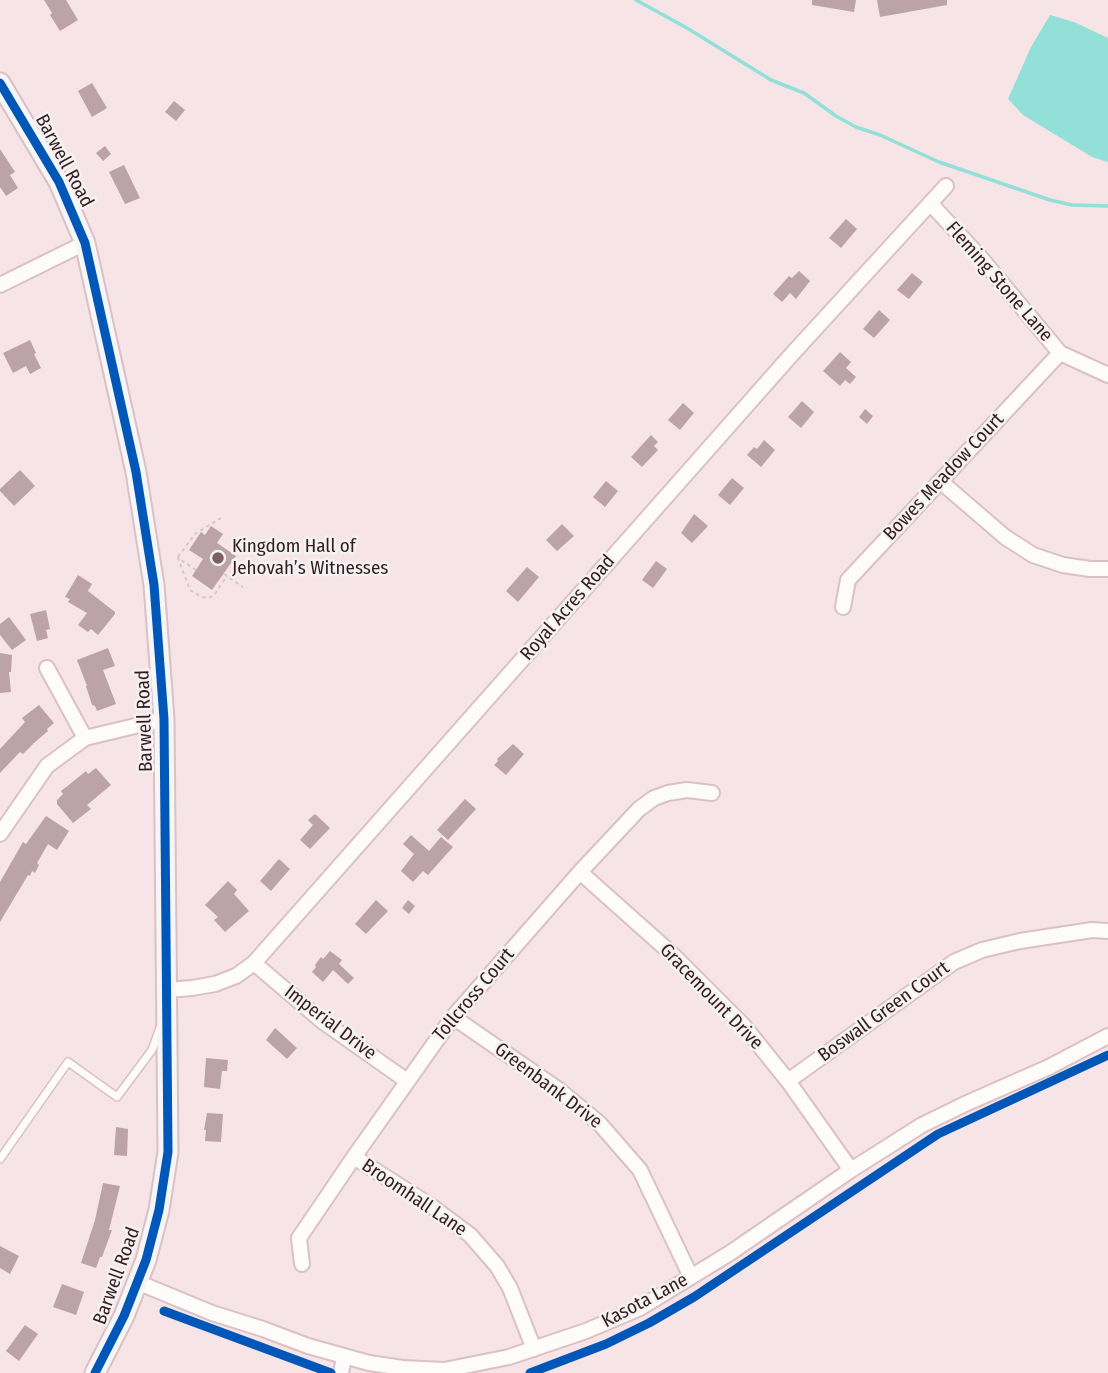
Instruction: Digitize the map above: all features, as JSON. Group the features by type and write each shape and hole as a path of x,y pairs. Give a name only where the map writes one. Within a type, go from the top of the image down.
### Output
{"street":[{"name":"Barwell Road","path":"0,83 60,182 85,243 136,472 154,585 164,719 167,1152 159,1210 146,1260 124,1316 95,1373"},
{"name":"Royal Acres Road","path":"167,990 215,985 236,976 254,963 793,353 946,186"},
{"name":"Fleming Stone Lane","path":"930,203 980,257 1060,353 1108,375"},
{"path":"0,285 85,243"},
{"name":"Bowes Meadow Court","path":"843,607 848,580 1060,353"},
{"path":"940,481 1005,537 1032,555 1063,565 1108,569"},
{"path":"47,668 85,738"},
{"path":"0,834 4,819 47,766 85,738 164,719"},
{"name":"Tollcross Court","path":"302,1264 299,1238 453,1017 639,809 654,798 668,793 687,790 712,793"},
{"name":"Gracemount Drive","path":"580,872 673,955 743,1024 788,1081 851,1170"},
{"name":"Boswall Green Court","path":"788,1081 954,962 982,950 1020,941 1092,930 1108,931"},
{"name":"Imperial Drive","path":"254,963 322,1021 407,1081"},
{"name":"Greenbank Drive","path":"453,1017 559,1090 600,1124 640,1170 691,1276"},
{"name":"Kasota Lane","path":"137,1282 212,1313 344,1357 403,1368 444,1370 509,1357 586,1331 640,1308 730,1253 922,1125 1049,1067 1108,1036"},
{"name":"Broomhall Lane","path":"354,1157 431,1206 470,1235 497,1266 534,1349"},
{"path":"341,1373 344,1357"}],"lane":[{"path":"0,1159 68,1062 117,1097 152,1049 166,1011"}],"path":[{"path":"178,558 195,534 221,517"},
{"path":"178,558 196,570"},
{"path":"178,558 190,590 202,597 209,598 214,595 227,576"},
{"path":"223,574 243,587"}],"water":[{"path":"1050,15 1074,22 1108,38 1108,162 1092,157 1023,115 1008,99 1031,47"}],"building":[{"path":"44,0 66,0 78,20 60,31"},
{"path":"812,0 856,0 854,12 812,5"},
{"path":"877,0 947,0 947,5 880,17"},
{"path":"92,83 107,108 92,117 78,91"},
{"path":"174,101 185,110 176,121 165,112"},
{"path":"105,146 111,154 103,161 96,153"},
{"path":"0,149 15,172 10,175 18,188 6,196 0,187"},
{"path":"124,165 140,198 125,204 109,172"},
{"path":"846,219 857,229 841,248 829,238"},
{"path":"799,271 810,281 796,299 790,293 782,302 773,294 789,276 792,278"},
{"path":"912,273 923,282 909,299 897,290"},
{"path":"879,310 890,320 874,338 863,329"},
{"path":"30,340 41,368 30,374 26,366 13,373 3,353"},
{"path":"840,352 851,362 846,368 856,377 850,384 845,380 840,386 823,371"},
{"path":"802,401 814,412 801,428 788,417"},
{"path":"683,403 694,413 680,430 668,420"},
{"path":"865,409 873,416 867,424 859,417"},
{"path":"651,435 658,442 654,446 658,450 642,467 631,457"},
{"path":"764,440 775,450 761,467 747,455 754,447 757,449"},
{"path":"20,470 35,486 14,506 0,489"},
{"path":"732,478 744,488 730,505 718,495"},
{"path":"606,481 618,491 605,507 593,497"},
{"path":"694,514 708,526 692,543 681,533"},
{"path":"562,524 574,536 557,551 546,540"},
{"name":"Kingdom Hall of Jehovah’s Witnesses","path":"211,526 223,534 217,543 236,556 212,590 192,576 203,559 189,550 201,532 205,535"},
{"path":"656,561 667,569 653,588 642,580"},
{"path":"527,567 539,577 518,602 506,591"},
{"path":"78,575 92,584 88,591 115,612 98,635 91,629 88,632 78,625 87,613 68,602 70,599 65,597"},
{"path":"46,610 50,629 46,630 48,638 37,641 30,614"},
{"path":"9,617 26,640 12,650 0,635 0,624"},
{"path":"108,648 115,666 103,670 116,704 97,711 92,705 77,660"},
{"path":"0,653 12,655 9,672 11,692 0,693"},
{"path":"39,705 54,723 0,773 0,749 25,722 22,718"},
{"path":"513,744 524,754 506,775 494,765"},
{"path":"96,768 111,785 87,805 91,809 73,823 57,804 57,800 63,794 61,791 86,771 88,774"},
{"path":"465,799 476,809 448,840 437,830"},
{"path":"315,814 330,828 310,849 300,840 313,825 308,820"},
{"path":"46,816 69,831 57,850 48,844 37,863 39,865 35,873 32,871 30,876 28,875 0,922 0,882 23,842 26,844"},
{"path":"411,835 429,851 441,837 453,847 428,875 423,871 413,882 401,871 414,854 403,844"},
{"path":"279,859 290,869 271,891 260,881"},
{"path":"228,881 237,890 234,894 249,911 225,932 214,920 218,917 205,905"},
{"path":"376,900 388,911 366,934 355,924"},
{"path":"408,900 415,906 409,914 402,908"},
{"path":"330,951 342,960 339,964 354,978 348,984 333,970 323,982 312,972 321,957 323,959"},
{"path":"275,1028 297,1048 287,1059 266,1040"},
{"path":"206,1058 228,1060 227,1071 222,1071 220,1089 204,1087"},
{"path":"207,1113 223,1114 221,1142 205,1141"},
{"path":"116,1127 128,1129 127,1156 114,1155"},
{"path":"103,1183 120,1186 109,1230 112,1230 96,1268 81,1263"},
{"path":"0,1246 19,1256 10,1274 0,1268"},
{"path":"62,1284 84,1292 76,1315 53,1307"},
{"path":"25,1325 38,1334 19,1361 6,1351"}],"waterway":[{"path":"636,0 771,80 804,93 856,127 939,162 1050,200 1072,205 1108,206"}],"cycle path":[{"path":"0,83 59,182 85,243 136,472 154,585 164,719 168,1152 159,1210 146,1260 124,1316 95,1373"},
{"path":"530,1373 606,1344 649,1323 694,1297 938,1134 1108,1055"},
{"path":"164,1311 331,1373"}],"place":[{"name":"Kingdom Hall of Jehovah’s Witnesses","path":"218,558"}]}
